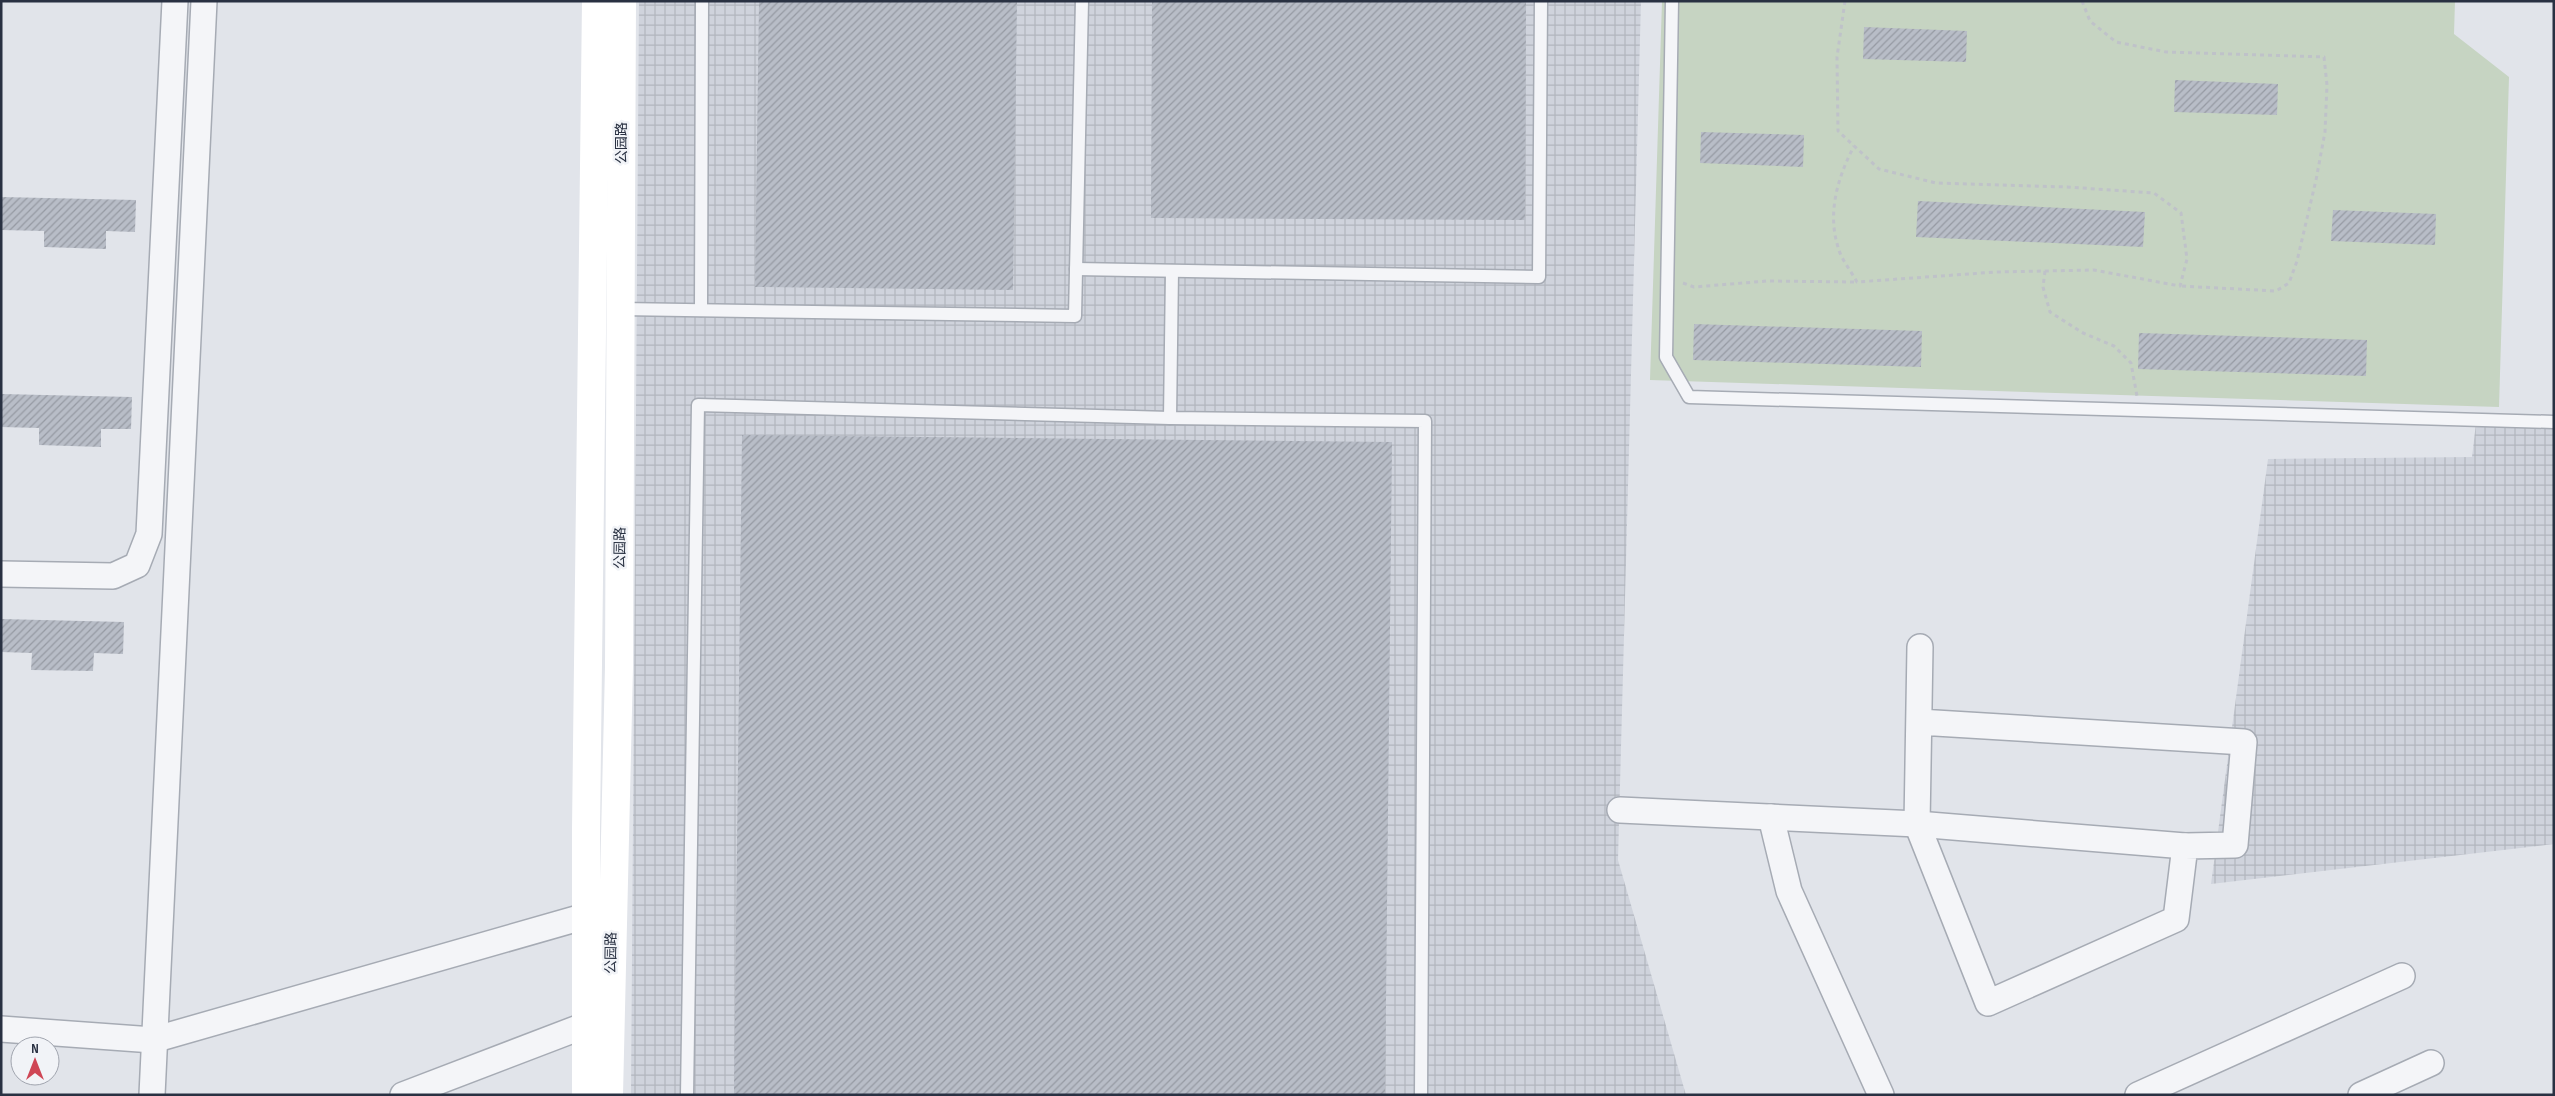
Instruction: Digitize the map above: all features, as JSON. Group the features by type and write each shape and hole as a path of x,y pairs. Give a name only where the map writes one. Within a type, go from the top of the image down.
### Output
{"street":[{"path":"1,574 114,576 137,565 149,534 175,1"},
{"path":"152,1095 204,1"},
{"path":"586,1095 586,916 596,1"},
{"name":"公园路","path":"609,1095 619,667 622,1"},
{"path":"1920,647 1917,824 1988,1004 2176,919 2185,846"},
{"path":"1620,810 1917,824 2185,846 2235,845 2244,742 1919,722"},
{"path":"1770,817 1790,891 1881,1095"},
{"path":"1,1030 154,1040 586,916"},
{"path":"2138,1095 2402,976"},
{"path":"403,1095 586,1025"},
{"path":"2361,1095 2431,1063"}],"lane":[{"path":"701,310 702,1"},
{"path":"621,309 1075,316 1082,1"},
{"path":"1076,269 1539,276 1541,1"},
{"path":"1672,1 1666,357 1689,397 2554,422"},
{"path":"1170,418 1172,271"},
{"path":"687,1095 698,405 1170,418 1425,421 1421,1095"}],"path":[{"path":"1845,1 1837,56 1838,131 1879,168 1936,183 2067,187 2154,193 2181,213 2187,259 2180,286"},
{"path":"1679,282 1694,287 1767,281 1857,282 1996,272 2094,270 2180,286 2276,291 2289,283 2297,261 2325,132 2327,85 2324,57 2166,52 2116,42 2090,21 2082,1"},
{"path":"1854,146 1842,170 1833,206 1838,248 1857,282"},
{"path":"2045,271 2043,287 2050,312 2083,333 2114,346 2131,363 2138,410"}],"shaded area":[{"path":"639,1 1641,1 1618,860 1686,1095 631,1095"},
{"path":"2476,423 2554,424 2554,844 2211,884 2268,459 2472,457"}],"green space":[{"path":"1662,1 2455,1 2454,34 2509,77 2499,407 1650,380"}],"building":[{"path":"759,1 1017,1 1013,290 755,287"},
{"path":"1152,1 1526,1 1525,220 1151,218"},
{"path":"1864,27 1967,31 1966,62 1863,59"},
{"path":"2175,80 2278,84 2277,115 2174,112"},
{"path":"1701,132 1804,135 1803,167 1700,163"},
{"path":"1,197 136,200 135,232 106,231 106,249 44,247 44,231 1,230"},
{"path":"1918,201 2145,212 2143,247 1916,237"},
{"path":"2333,210 2436,214 2435,245 2331,241"},
{"path":"1694,324 1922,331 1921,367 1693,360"},
{"path":"2139,333 2367,340 2366,376 2138,369"},
{"path":"1,394 132,397 131,429 101,429 101,447 39,445 39,428 1,427"},
{"path":"742,435 1392,442 1385,1095 734,1095"},
{"path":"1,619 124,622 123,654 94,653 93,671 31,670 32,653 1,652"}]}
